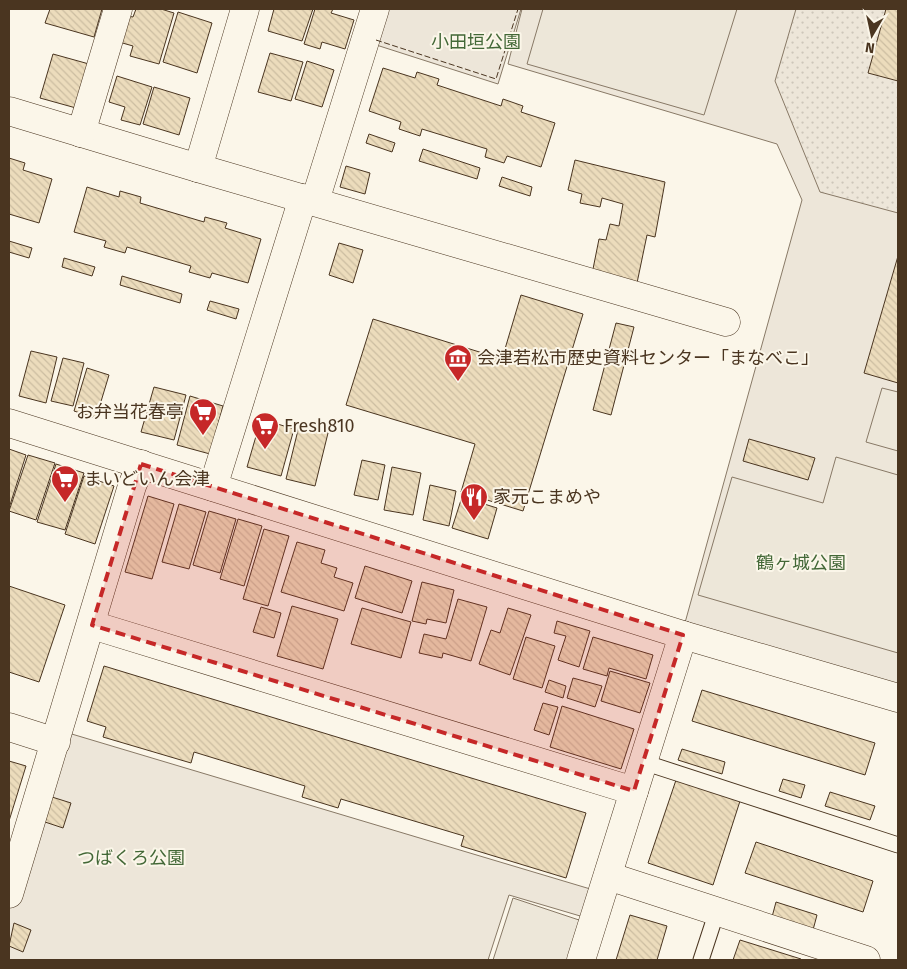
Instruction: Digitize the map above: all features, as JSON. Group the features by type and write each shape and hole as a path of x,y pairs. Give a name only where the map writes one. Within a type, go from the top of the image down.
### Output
{"street":[{"path":"81,133 118,9"},
{"path":"198,168 245,9"},
{"path":"212,488 375,9"},
{"path":"9,111 726,322"},
{"path":"9,423 683,636 898,698"},
{"path":"9,894 92,625 132,486 141,464"},
{"path":"92,625 634,791"},
{"path":"581,960 683,636"},
{"path":"9,727 56,742"},
{"path":"608,876 717,912 822,953 866,960"}],"lane":[{"path":"643,762 898,846"},
{"path":"701,960 717,912"}],"highlighted area":[{"path":"141,464 683,635 634,791 92,625"}],"green space":[{"name":"小田垣公園","path":"377,9 521,9 498,84 367,42"},
{"name":"鶴ヶ城公園","path":"522,9 898,9 898,694 683,630 802,200 777,144 508,64"},
{"path":"796,9 898,9 898,213 820,192 775,81"},
{"name":"つばくろ公園","path":"65,732 597,891 587,918 509,895 488,960 9,960 9,908"}],"shaded area":[{"path":"543,9 737,9 704,115 527,64"},
{"path":"882,388 898,392 898,451 866,442"},
{"path":"836,457 898,475 898,653 698,595 732,477 823,503"},
{"path":"513,898 585,922 574,960 493,960"}],"building":[{"path":"50,9 102,9 94,37 45,23"},
{"path":"136,9 161,9 174,13 159,64 130,56 133,46 119,42 127,16 133,17"},
{"path":"274,9 313,9 302,41 268,31"},
{"path":"315,9 333,9 331,13 354,20 345,49 322,42 320,49 304,44"},
{"path":"886,9 898,9 898,81 868,73"},
{"path":"178,12 212,23 197,73 163,62"},
{"path":"270,53 303,62 291,101 258,92"},
{"path":"53,54 89,64 76,108 40,98"},
{"path":"307,61 334,70 322,107 295,99"},
{"path":"383,68 415,78 417,72 439,79 437,85 501,106 503,99 523,106 521,112 555,123 541,167 507,156 504,163 485,157 487,149 422,129 420,136 399,129 401,122 369,111"},
{"path":"117,76 152,87 140,125 121,120 125,107 109,102"},
{"path":"154,87 190,98 179,135 143,124"},
{"path":"369,134 395,143 392,152 366,143"},
{"path":"423,149 480,168 477,179 419,161"},
{"path":"9,158 25,163 23,170 52,179 39,223 9,214"},
{"path":"575,160 665,182 655,237 647,235 637,283 592,274 599,239 606,240 610,224 619,226 623,204 602,198 600,207 580,203 582,194 568,190"},
{"path":"346,166 370,173 365,194 340,187"},
{"path":"502,177 532,187 530,196 499,186"},
{"path":"87,187 119,197 120,191 141,197 140,203 204,222 205,217 227,223 225,228 261,239 248,283 212,273 210,278 189,272 191,266 127,247 125,253 104,247 106,241 74,232"},
{"path":"9,241 32,248 29,258 9,252"},
{"path":"339,243 363,250 353,283 329,275"},
{"path":"898,256 898,383 864,373"},
{"path":"64,258 95,267 92,276 62,267"},
{"path":"122,276 182,294 180,303 120,285"},
{"name":"会津若松市歴史資料センター「まなべこ」","path":"521,295 583,314 523,511 461,492 475,444 346,405 373,319 502,359"},
{"path":"210,301 239,309 236,319 207,310"},
{"path":"616,323 634,327 611,415 593,410"},
{"path":"31,351 57,357 46,403 19,396"},
{"path":"63,358 84,363 73,406 51,401"},
{"path":"87,368 109,375 96,418 74,411"},
{"path":"154,387 186,395 174,440 141,432"},
{"path":"190,396 223,406 210,454 177,445"},
{"path":"261,419 294,429 281,476 247,467"},
{"path":"299,426 328,433 315,486 286,479"},
{"path":"749,439 815,458 808,480 743,461"},
{"path":"9,449 26,455 9,508"},
{"path":"28,455 55,463 36,520 9,511"},
{"path":"362,460 385,465 378,500 354,495"},
{"path":"56,464 84,473 65,530 37,522"},
{"path":"392,467 421,473 413,515 384,510"},
{"path":"84,476 114,486 95,544 65,534"},
{"path":"430,485 456,491 449,526 423,520"},
{"path":"148,496 174,504 152,579 125,572"},
{"path":"462,497 497,508 488,539 452,528"},
{"path":"179,504 206,512 189,569 162,562"},
{"path":"209,511 236,519 220,573 193,565"},
{"path":"238,519 262,526 244,586 220,579"},
{"path":"264,529 289,536 268,606 243,599"},
{"path":"297,542 325,550 321,563 337,568 334,577 353,583 344,611 281,592"},
{"path":"365,566 412,581 402,613 355,598"},
{"path":"422,582 454,590 446,623 427,619 426,624 412,621"},
{"path":"9,586 65,605 39,682 9,672"},
{"path":"458,599 487,607 471,661 443,653 442,658 419,653 424,634 446,639"},
{"path":"292,606 338,619 323,669 277,656"},
{"path":"261,607 281,613 274,638 253,632"},
{"path":"362,608 411,622 401,658 351,644"},
{"path":"508,608 531,615 510,675 479,664 491,630 500,633"},
{"path":"557,621 590,631 579,667 558,660 566,636 554,633"},
{"path":"526,637 555,646 542,688 513,679"},
{"path":"593,637 653,655 646,679 609,668 607,676 583,669"},
{"path":"104,666 586,813 566,878 461,846 464,836 341,799 338,808 302,797 305,786 194,752 191,763 103,737 106,727 87,721"},
{"path":"610,671 650,683 640,713 601,701"},
{"path":"573,678 602,686 595,707 567,698"},
{"path":"549,680 566,686 563,698 545,692"},
{"path":"702,690 875,743 865,775 692,721"},
{"path":"543,703 558,707 549,735 534,730"},
{"path":"562,706 634,729 621,769 550,747"},
{"path":"682,749 725,762 722,774 678,760"},
{"path":"9,761 26,766 9,821"},
{"path":"783,779 805,785 801,798 779,791"},
{"path":"676,780 740,801 713,885 648,863"},
{"path":"830,792 875,806 870,820 825,806"},
{"path":"52,797 71,803 63,828 45,822"},
{"path":"756,842 873,881 863,912 745,873"},
{"path":"776,902 817,915 813,930 772,917"},
{"path":"630,915 667,926 657,960 616,960"},
{"path":"14,923 31,930 23,952 9,946"},
{"path":"740,940 801,959 801,960 733,960"}],"fence":[{"path":"376,40 496,79 518,9"}],"place":[{"name":"会津若松市歴史資料センター「まなべこ」","path":"458,382"},
{"name":"お弁当花春亭","path":"203,436"},
{"name":"Fresh810","path":"265,450"},
{"name":"まいどいん会津","path":"65,503"},
{"name":"家元こまめや","path":"474,521"}]}
